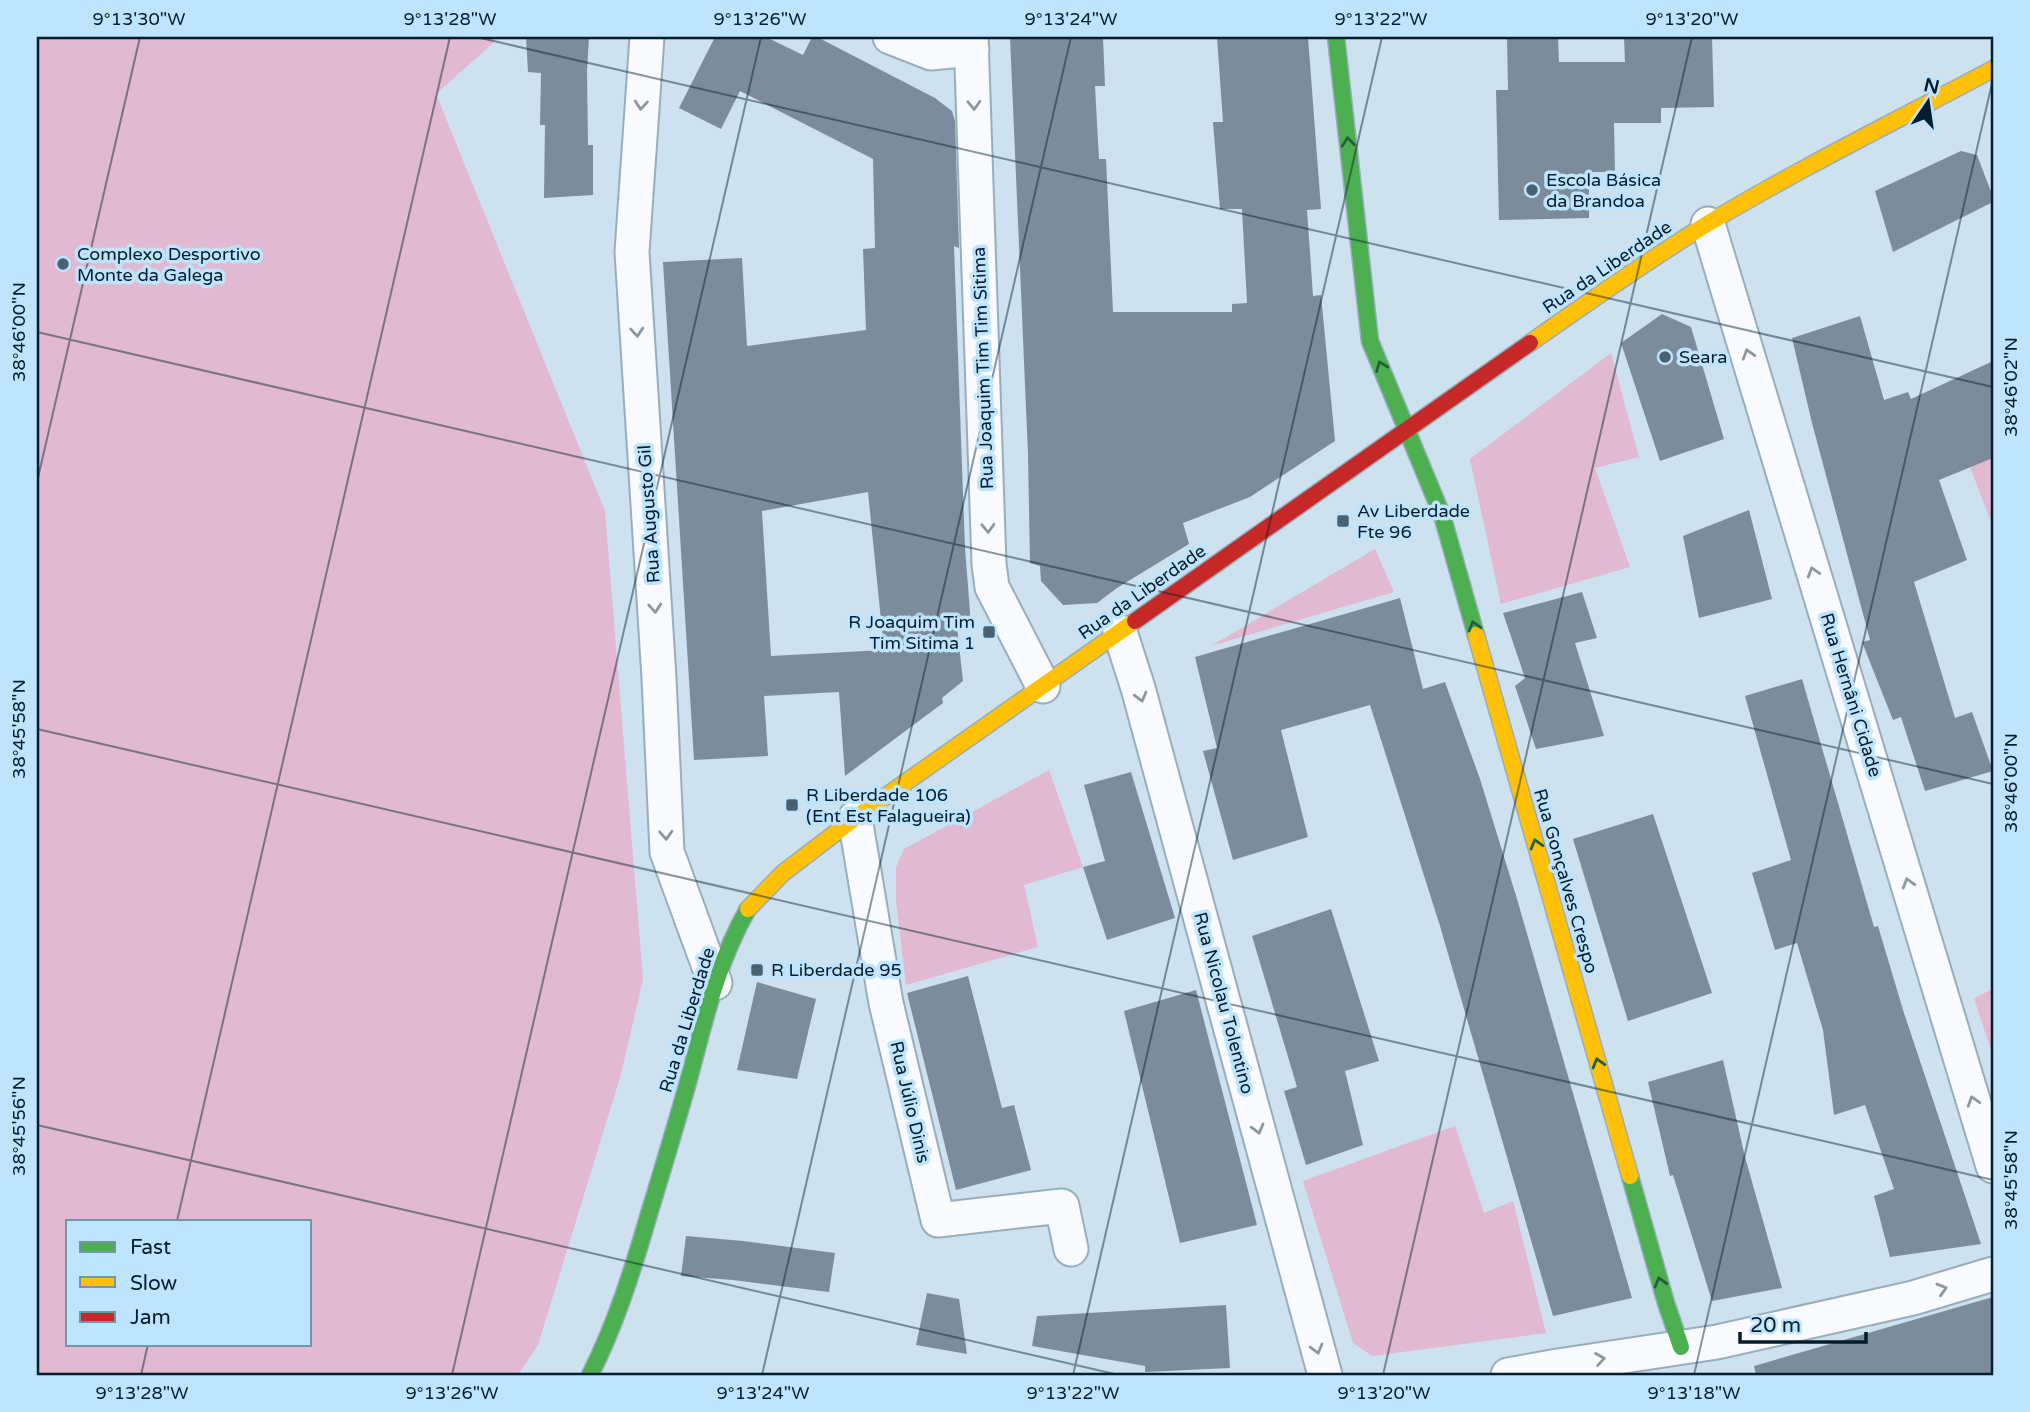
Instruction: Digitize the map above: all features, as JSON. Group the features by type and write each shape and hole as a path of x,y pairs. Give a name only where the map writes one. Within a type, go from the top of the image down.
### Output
{"street":[{"name":"Rua Augusto Gil","path":"647,37 632,252 659,678 667,852 715,983"},
{"path":"890,37 931,53 972,43"},
{"name":"Rua Gonçalves Crespo","path":"1336,37 1370,341 1442,515 1666,1303 1681,1347"},
{"name":"Rua Joaquim Tim Tim Sitima","path":"972,43 992,587 1043,686"},
{"name":"Rua da Liberdade","path":"590,1375 606,1346 631,1275 715,983 734,934 751,905 783,873 855,818 1592,299 1708,224 1993,69"},
{"name":"Rua Hernâni Cidade","path":"1708,224 1993,1166"},
{"name":"Rua Nicolau Tolentino","path":"1120,632 1142,701 1325,1375"},
{"name":"Rua Júlio Dinis","path":"855,818 886,1003 939,1220 1062,1206 1071,1249"},
{"path":"1508,1375 1717,1342 1913,1298 1993,1274"}],"shaded area":[{"path":"37,37 494,37 493,43 436,94 605,511 643,979 621,1074 538,1345 518,1375 37,1375"},
{"path":"1611,353 1639,457 1595,468 1630,567 1501,604 1470,459"},
{"path":"1993,458 1993,527 1970,467"},
{"path":"1375,549 1394,592 1211,646"},
{"path":"1049,770 1083,867 1024,885 1038,947 906,985 896,901 896,867 904,849"},
{"path":"1993,989 1993,1056 1974,998"},
{"path":"1455,1126 1484,1213 1513,1201 1546,1333 1372,1356 1353,1343 1303,1181"}],"building":[{"path":"526,37 589,37 588,145 593,145 593,195 544,198 545,125 540,125 541,73 528,72"},
{"path":"715,37 766,37 803,55 812,37 817,37 935,98 952,111 955,121 959,248 954,246 965,548 971,625 957,627 963,681 942,698 943,703 845,776 839,692 764,696 768,756 694,760 663,262 742,258 747,346 866,330 863,249 875,248 873,159 740,91 721,129 679,108","holes":["868,492 884,650 771,656 762,511"]},
{"path":"1010,37 1103,37 1105,86 1095,86 1099,159 1106,159 1113,312 1232,312 1232,304 1247,303 1242,209 1220,209 1213,122 1223,122 1217,37 1308,37 1321,209 1307,210 1313,296 1321,295 1335,441 1250,497 1183,523 1189,544 1097,603 1063,605 1041,581 1040,566 1030,563 1028,454"},
{"path":"1507,37 1558,37 1559,62 1625,62 1624,37 1712,37 1714,107 1661,108 1661,123 1614,123 1615,172 1589,172 1589,218 1499,220 1496,90 1508,90"},
{"path":"1961,151 1977,155 1993,202 1893,252 1875,191"},
{"path":"1662,314 1691,327 1724,439 1660,461 1621,343"},
{"path":"1860,316 1884,400 1908,392 1911,399 1993,361 1993,458 1939,480 1967,560 1914,582 1955,718 1972,712 1993,771 1925,791 1901,717 1893,720 1862,642 1870,640 1792,338"},
{"path":"1749,510 1772,599 1699,618 1683,536"},
{"path":"1582,592 1597,638 1575,643 1604,736 1536,749 1515,686 1525,678 1503,613"},
{"path":"1400,598 1423,689 1445,682 1480,779 1632,1298 1553,1316 1440,926 1370,705 1281,730 1308,837 1233,860 1203,751 1217,748 1195,657"},
{"path":"1802,679 1874,927 1878,926 1903,1010 1981,1244 1890,1257 1874,1196 1894,1189 1865,1105 1834,1115 1823,1030 1797,943 1775,950 1752,873 1791,860 1745,696"},
{"path":"1131,772 1175,918 1107,940 1083,867 1105,861 1084,785"},
{"path":"1653,814 1712,993 1628,1021 1573,839"},
{"path":"1331,909 1379,1061 1345,1071 1363,1145 1306,1165 1284,1091 1297,1087 1252,936"},
{"path":"968,976 1002,1108 1014,1105 1031,1170 956,1190 907,993"},
{"path":"757,982 816,999 797,1079 737,1070"},
{"path":"1196,990 1257,1225 1180,1243 1124,1011"},
{"path":"1723,1060 1745,1157 1782,1288 1712,1301 1673,1175 1670,1176 1648,1082"},
{"path":"686,1236 835,1253 829,1292 681,1276"},
{"path":"927,1293 959,1299 967,1354 916,1345"},
{"path":"1993,1297 1993,1375 1756,1375 1754,1366"},
{"path":"1226,1305 1230,1368 1145,1372 1145,1366 1032,1346 1037,1316"}],"traffic: fast":[{"path":"1336,37 1370,341 1442,515 1476,635"},
{"path":"590,1375 630,1276 720,969 748,909"},
{"path":"1630,1176 1681,1347"}],"traffic: slow":[{"path":"1530,343 1662,252 1742,203 1993,69"},
{"path":"748,909 783,873 855,818 1135,621"},
{"path":"1476,635 1630,1176"}],"traffic: jam":[{"path":"1135,621 1530,343"}],"place":[{"name":"Escola Básica da Brandoa","path":"1532,190"},
{"name":"Complexo Desportivo Monte da Galega","path":"63,264"},
{"name":"Seara","path":"1665,357"},
{"name":"Av Liberdade Fte 96","path":"1343,521"},
{"name":"R Joaquim Tim Tim Sitima 1","path":"989,632"},
{"name":"R Liberdade 106 (Ent Est Falagueira)","path":"792,805"},
{"name":"R Liberdade 95","path":"757,970"}]}
